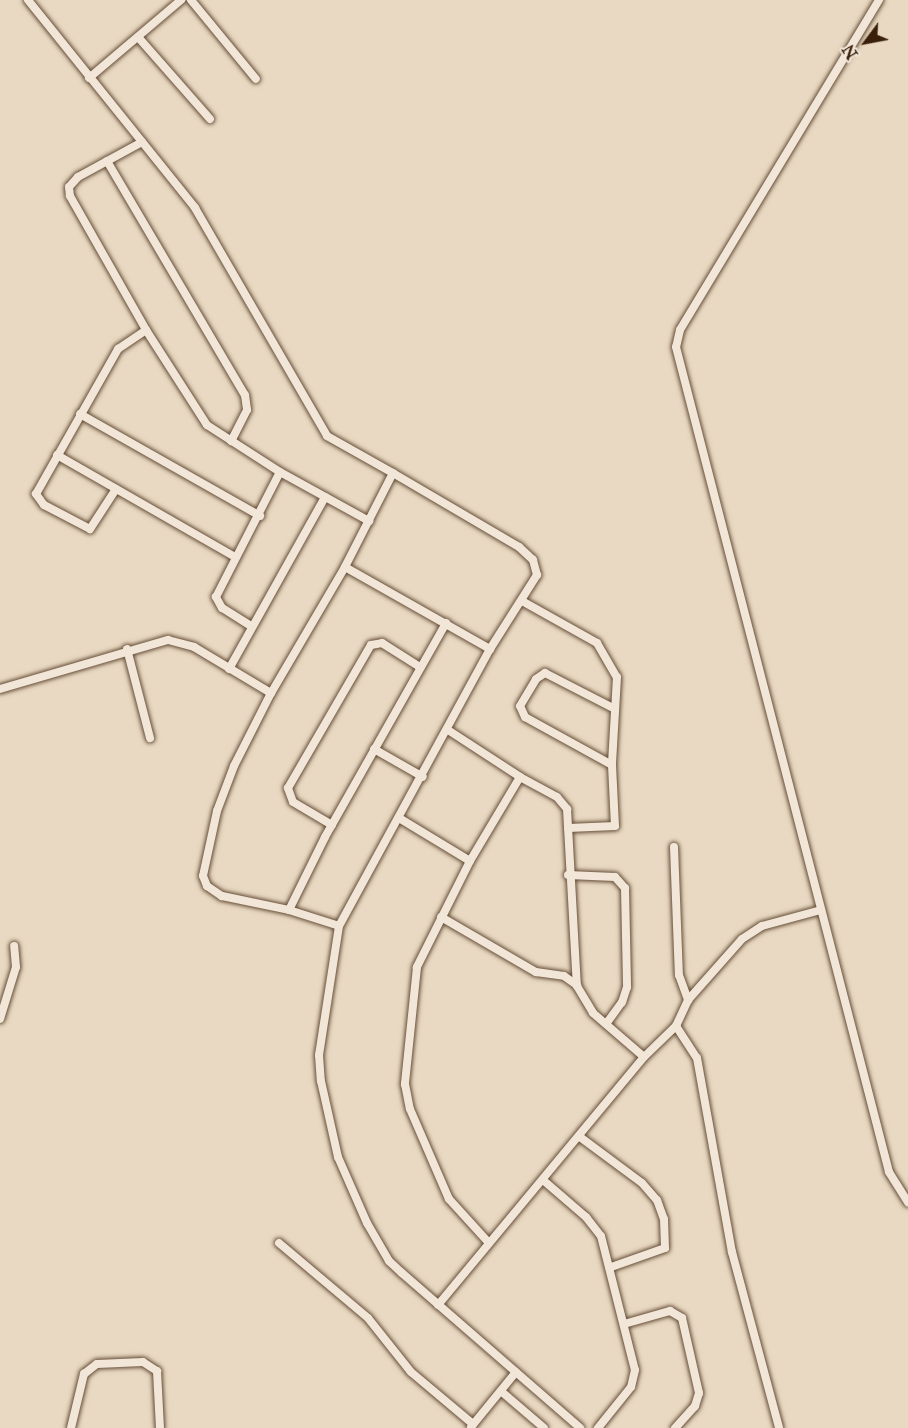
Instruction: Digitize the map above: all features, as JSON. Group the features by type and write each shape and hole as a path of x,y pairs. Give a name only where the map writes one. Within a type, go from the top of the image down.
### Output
{"street":[{"path":"28,0 209,229 327,436 528,554 537,575 490,649 423,777 339,926 320,1055 321,1081 338,1157 367,1223 389,1261 580,1428"},
{"path":"89,78 181,0"},
{"path":"191,0 256,79"},
{"path":"879,0 680,330 676,347 889,1172 908,1202"},
{"path":"138,37 210,119"},
{"path":"142,142 72,180 70,196 146,330 207,425 280,472 369,521"},
{"path":"107,161 245,395 247,410 231,441"},
{"path":"116,489 90,529 44,505 36,494 118,349 146,330"},
{"path":"80,414 260,516"},
{"path":"57,455 235,557"},
{"path":"251,626 222,608 216,597 235,557 260,516 280,472"},
{"path":"339,926 289,909 222,896 207,886 203,876 224,791 271,693 345,567 393,473"},
{"path":"229,669 325,496"},
{"path":"345,567 490,649"},
{"path":"522,601 589,637 604,650 617,677 613,708 612,765 615,826 568,828"},
{"path":"289,909 332,825 446,623"},
{"path":"0,689 128,649 168,640 179,642 271,693"},
{"path":"332,825 292,802 288,788 371,645 382,643 420,667"},
{"path":"128,649 150,738"},
{"path":"612,765 525,717 520,706 536,679 545,673 613,708"},
{"path":"448,730 564,804 568,828 568,875 577,986"},
{"path":"375,749 423,777"},
{"path":"489,1243 444,1191 410,1109 405,1084 413,987 417,967 470,861 520,777"},
{"path":"399,818 470,861"},
{"path":"674,847 679,975 688,1000"},
{"path":"568,875 615,877 625,888 627,987 622,1002 606,1024"},
{"path":"438,1305 580,1137 644,1057 676,1026 688,1000 742,939 762,926 821,910"},
{"path":"441,917 536,972 564,976 577,986 588,1006 644,1057"},
{"path":"0,1019 16,967 14,946"},
{"path":"676,1026 697,1058 732,1252 778,1428"},
{"path":"580,1137 642,1183 657,1200 664,1219 664,1248 611,1267"},
{"path":"543,1180 595,1226 611,1267 624,1324 634,1378 598,1428"},
{"path":"279,1243 368,1318 411,1372 471,1426 502,1392 516,1372"},
{"path":"624,1324 670,1311 682,1317 699,1393 695,1406 675,1428"},
{"path":"71,1428 84,1374 97,1364 143,1362 157,1371 159,1428"},
{"path":"502,1392 544,1428"}]}
